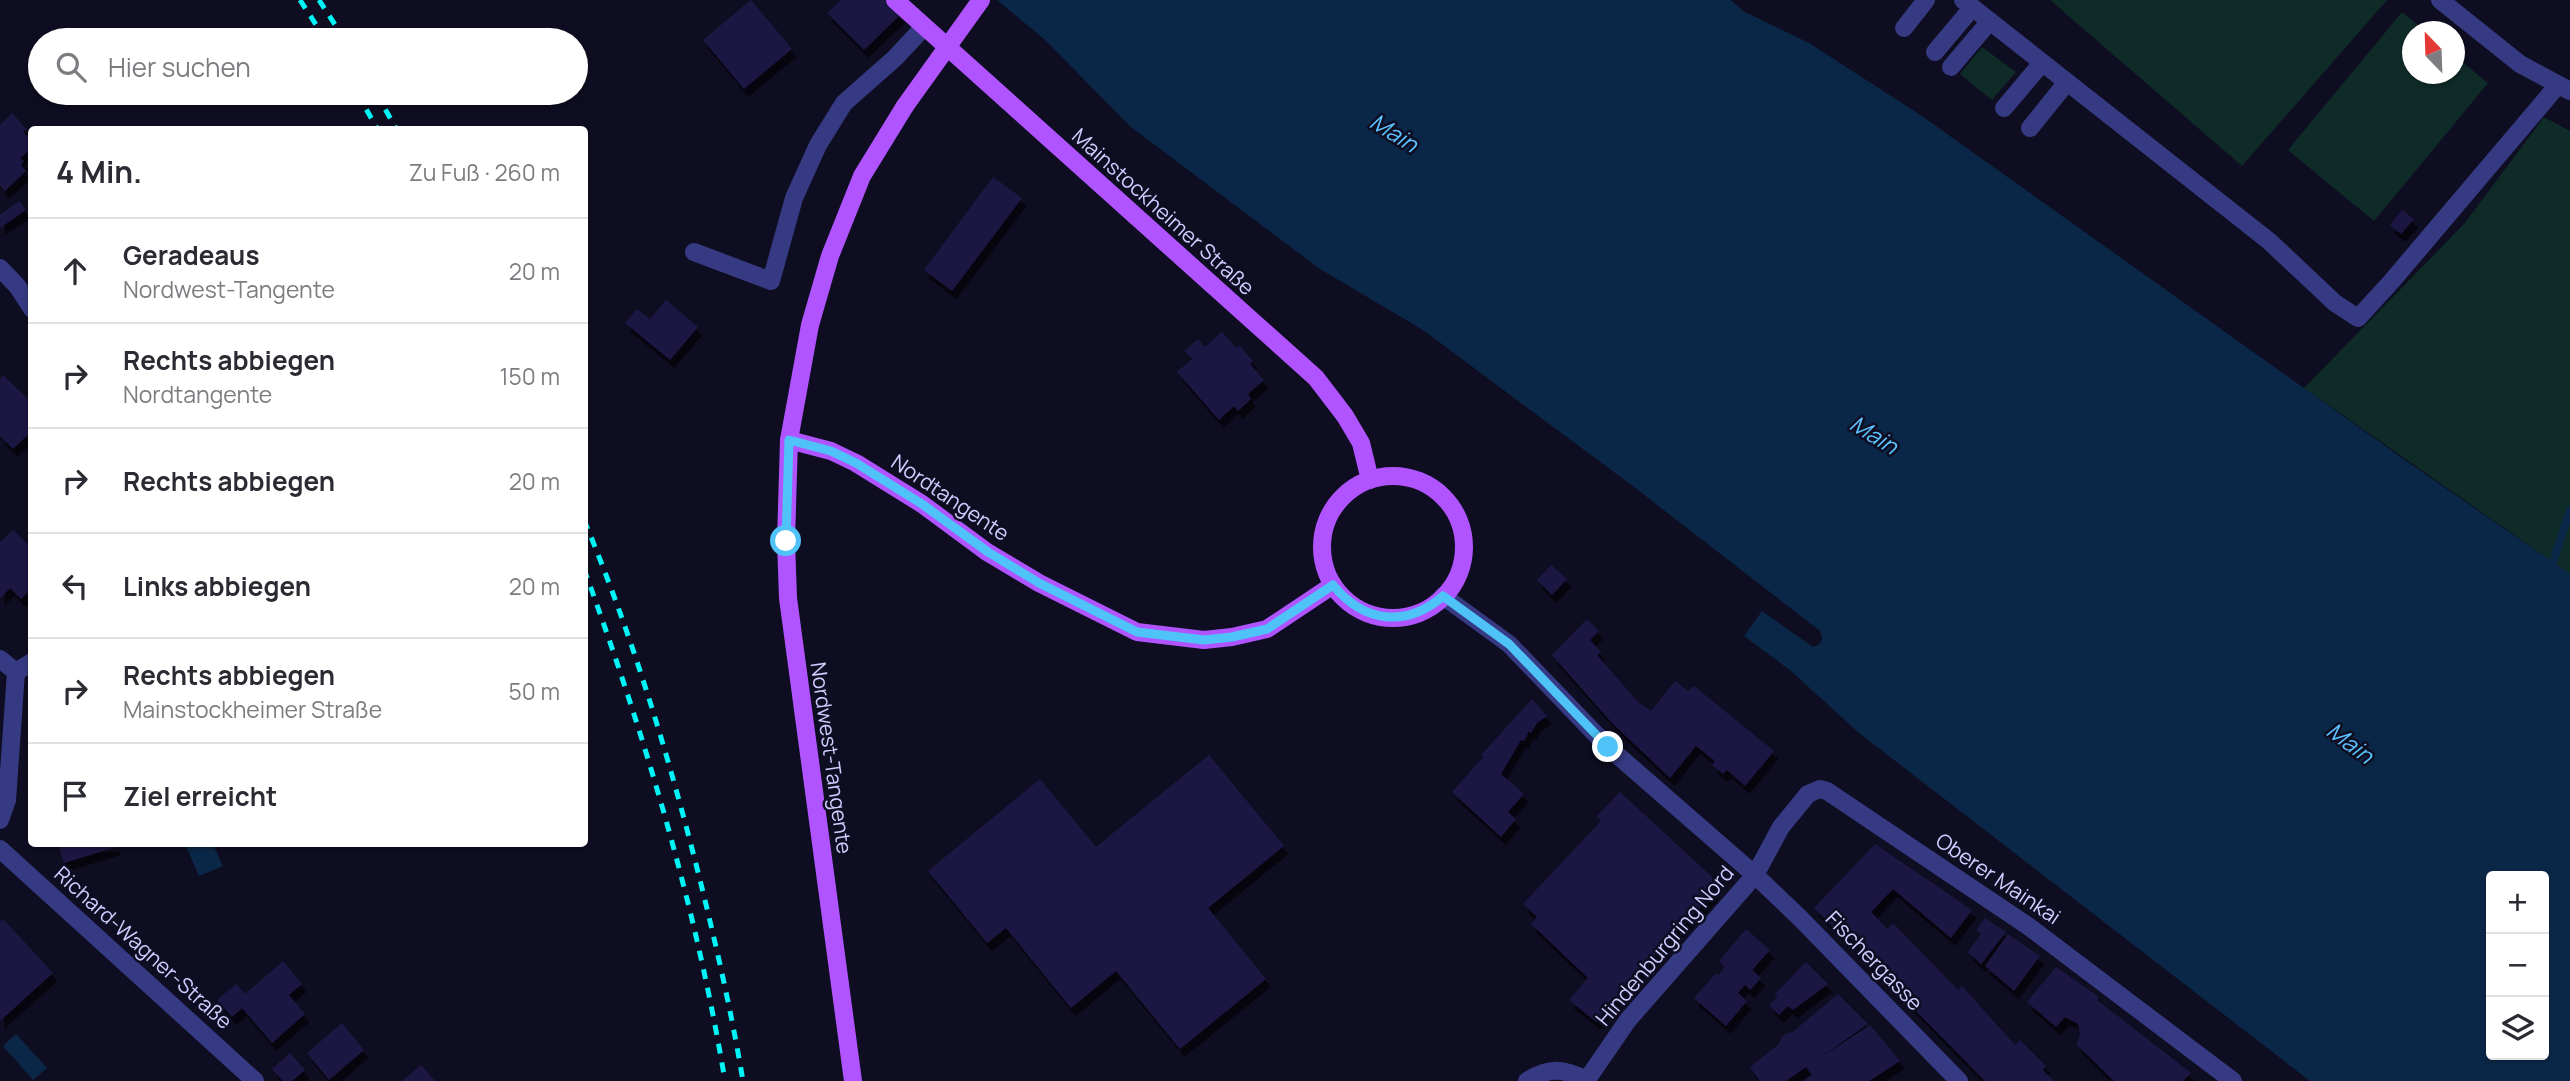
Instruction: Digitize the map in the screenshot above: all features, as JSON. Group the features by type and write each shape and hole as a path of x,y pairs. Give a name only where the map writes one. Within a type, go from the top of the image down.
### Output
{"main road":[{"name":"Mainstockheimer Straße","path":"895,0 1316,378 1345,416 1361,443 1370,480"},
{"path":"789,440 810,326 830,256 862,176 905,106 981,0"},
{"name":"Nordtangente","path":"789,440 831,451 856,463 922,504 988,552 1137,632 1204,640 1267,629 1333,585"},
{"name":"Nordwest-Tangente","path":"789,440 786,541 788,598 853,1081"},
{"path":"1387,476 1403,477 1434,489 1455,513 1461,527 1462,560 1459,572 1443,596 1420,612 1398,618 1373,615 1354,606 1333,585 1322,555 1325,526 1340,499 1370,480 1387,476"}],"street":[{"path":"1904,28 1926,0"},
{"path":"1935,52 1968,4 2269,241 2335,303 2358,318 2564,88 2519,64 2450,4"},
{"path":"1951,67 1990,21"},
{"path":"694,252 771,281 794,198 818,145 844,103 895,58 923,27"},
{"path":"2004,108 2042,63"},
{"path":"2031,128 2067,82"},
{"path":"0,268 19,287 28,302"},
{"path":"1443,596 1509,644 1608,747 1755,875"},
{"path":"0,659 24,667 7,800 0,820"},
{"name":"Oberer Mainkai","path":"1755,875 1781,827 1808,794 1820,789 1827,791 2028,926 2233,1081"},
{"name":"Richard-Wagner-Straße","path":"0,849 255,1081"},
{"name":"Hindenburgring Nord","path":"1587,1080 1628,1020 1755,875"},
{"name":"Fischergasse","path":"1755,875 1959,1081"},
{"path":"1527,1081 1550,1071 1566,1070 1587,1080"}],"green space":[{"path":"2050,0 2387,0 2242,166"},
{"path":"2402,12 2413,21 2402,21 2402,84 2465,84 2465,64 2488,83 2374,221 2288,150"},
{"path":"1982,47 2016,72 1992,100 1960,74"},
{"path":"2544,117 2570,131 2570,574 2304,388 2464,224"}],"water":[{"name":"Main","path":"997,0 1731,0 1743,11 1809,43 1919,114 2405,460 2570,574 2570,1081 2310,1081 1859,733 1791,671 1744,636 1762,611 1813,647 1820,644 1820,631 1634,487 1423,330 1320,269 1131,127 1045,40"},
{"path":"186,847 214,847 223,866 199,876"},
{"path":"16,1034 47,1068 33,1080 3,1046"}],"building":[{"path":"751,0 792,49 744,89 703,40"},
{"path":"841,0 885,0 900,15 864,50 827,13"},
{"path":"12,113 26,129 23,132 28,138 28,151 20,158 24,161 21,165 26,171 5,191 0,185 0,125"},
{"path":"993,177 1022,198 952,291 924,270"},
{"path":"19,201 26,210 0,228 0,215"},
{"path":"2402,210 2414,219 2401,234 2390,225"},
{"path":"666,300 698,327 670,360 625,323 637,309 650,319"},
{"path":"1222,332 1236,348 1239,345 1253,361 1250,364 1264,380 1248,394 1251,399 1238,411 1234,406 1219,420 1177,372 1192,359 1184,351 1198,339 1205,347"},
{"path":"3,375 28,399 28,435 13,449 0,436 0,379"},
{"path":"13,530 28,544 28,592 21,599 10,588 0,598 0,542"},
{"path":"1551,565 1567,579 1552,595 1537,580"},
{"path":"1587,619 1599,631 1590,640 1601,652 1597,655 1638,702 1651,711 1675,681 1688,691 1694,686 1774,751 1745,786 1727,770 1723,774 1712,765 1715,761 1696,746 1670,778 1612,723 1552,655"},
{"path":"1532,699 1547,716 1537,723 1531,733 1529,731 1524,741 1521,740 1501,774 1524,794 1508,812 1516,819 1501,837 1452,792 1483,757 1481,755"},
{"path":"1209,755 1284,846 1208,908 1266,979 1180,1049 1116,971 1071,1008 1006,928 987,943 928,871 1040,779 1096,847"},
{"path":"1620,792 1712,877 1713,893 1612,1001 1596,1022 1569,1000 1588,978 1531,924 1537,917 1523,904 1601,821 1597,816"},
{"path":"1875,844 1972,910 1951,938 1893,889 1871,912 1887,929 1893,923 1958,990 1962,986 2015,1045 2020,1040 2046,1066 2043,1070 2054,1081 1985,1081 1862,956 1865,952 1843,931 1840,934 1814,908"},
{"path":"59,847 116,847 64,863"},
{"path":"1985,918 2006,932 1981,964 1968,952 1981,934 1976,930"},
{"path":"3,919 53,973 0,1021 0,922"},
{"path":"1746,929 1770,950 1752,970 1761,978 1750,990 1745,985 1738,993 1747,1001 1726,1026 1694,998 1716,973 1718,975 1725,967 1719,961"},
{"path":"2008,934 2040,956 2014,991 1985,966"},
{"path":"283,961 302,984 289,995 305,1014 272,1043 242,1008 232,1017 217,1000 236,984 245,994"},
{"path":"1806,962 1828,984 1793,1010 1788,1006 1779,1015 1769,1005 1778,996 1775,994"},
{"path":"2056,967 2099,997 2097,1000 2191,1073 2183,1081 2114,1081 2077,1045 2080,1034 2078,1024 2065,1017 2056,1027 2027,1002"},
{"path":"1838,994 1868,1024 1810,1065 1870,1025 1900,1061 1869,1081 1803,1081 1812,1075 1806,1067 1786,1081 1760,1081 1750,1067 1779,1044 1782,1036 1794,1031"},
{"path":"342,1023 364,1050 329,1080 307,1053"},
{"path":"290,1053 305,1070 292,1081 283,1081 272,1069"},
{"path":"421,1065 435,1081 402,1081"}],"waterway":[{"path":"2553,562 2570,510"}],"railway":[{"path":"300,0 318,28"},
{"path":"319,0 337,28"},
{"path":"364,105 376,126"},
{"path":"383,105 395,126"},
{"path":"588,530 619,609 677,791 718,957 743,1081"},
{"path":"588,580 648,758 684,886 725,1081"}],"route":[{"path":"786,541 789,440 831,451 856,463 1039,583 1137,632 1204,640 1267,629 1333,585 1342,597 1354,606 1373,615 1385,617 1398,618 1420,612 1443,596 1509,644 1608,747"}]}
